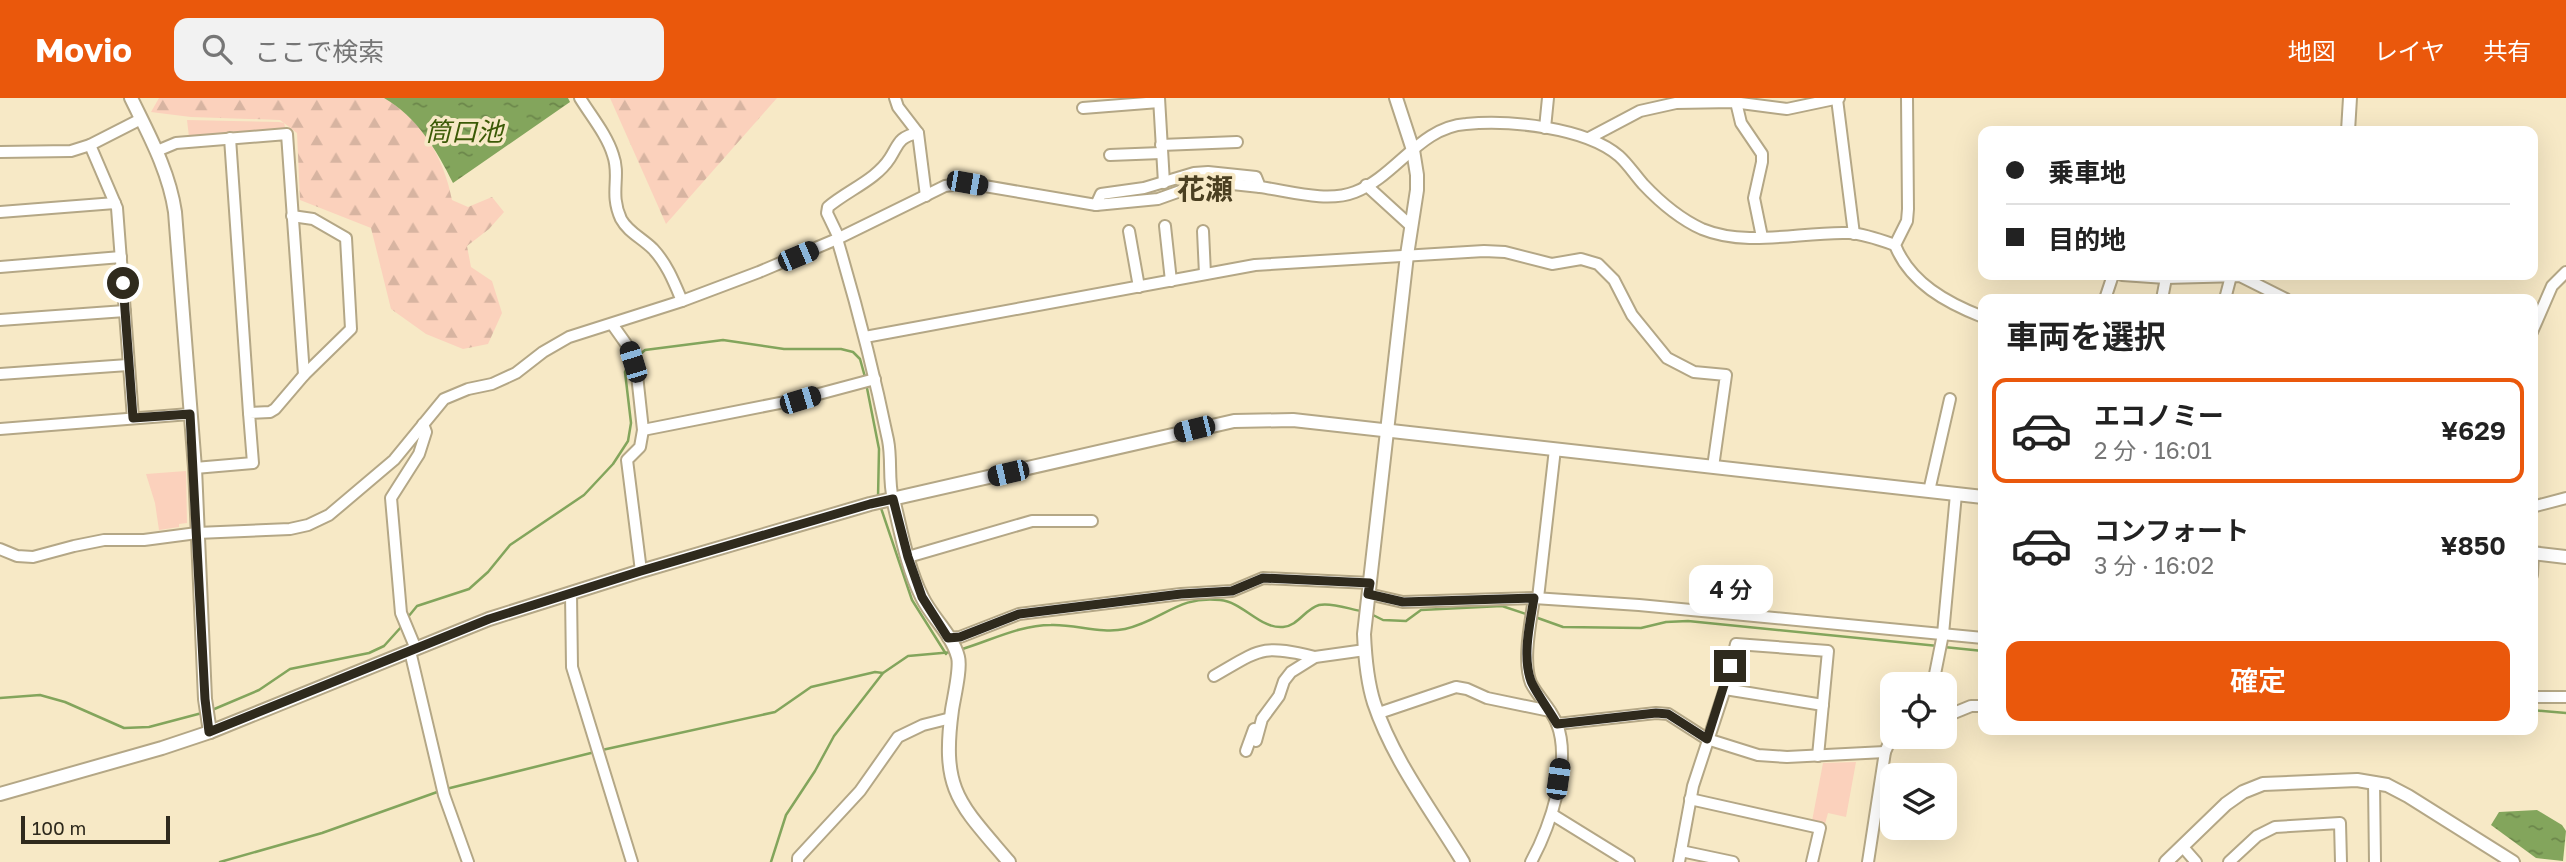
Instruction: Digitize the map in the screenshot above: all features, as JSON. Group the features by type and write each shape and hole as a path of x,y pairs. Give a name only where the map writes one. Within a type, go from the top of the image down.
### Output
{"street":[{"path":"131,98 157,151 171,188 175,212 195,468 205,704 209,732"},
{"path":"580,98 613,154 616,169 614,202 625,226 653,249 669,269 682,301"},
{"path":"895,98 898,107 918,133 926,197"},
{"path":"1396,98 1413,150 1417,190 1387,430 1365,650 1378,713 1408,772 1463,862"},
{"path":"1545,128 1548,98"},
{"path":"1589,138 1640,111 1676,103 1737,102 1787,109 1838,98 1854,234"},
{"path":"1907,98 1908,209 1906,221 1895,245 1901,259 1932,292 1952,305 1978,315"},
{"path":"2348,126 2350,98"},
{"path":"1083,108 1105,102 1159,100 1164,183"},
{"path":"1737,102 1741,124 1762,154 1754,198 1762,237"},
{"path":"0,152 64,152 90,145 141,119"},
{"path":"0,549 17,556 33,557 104,540 145,540 197,533 290,529 309,525 330,515 394,460 444,399 468,389 492,384 516,373 569,337 682,301 759,272 838,238 945,186 967,183 1096,205 1158,200 1200,184 1223,183 1326,196 1355,192 1384,175 1440,130 1462,124 1486,123 1545,128 1589,138 1620,156 1668,208 1702,229 1744,237 1854,234 1895,245"},
{"path":"918,133 908,135 894,148 891,158 871,177 828,207 827,213 838,238 865,337 889,445 890,500 922,597 954,648"},
{"path":"157,151 176,143 287,134 304,375"},
{"path":"195,468 253,463 230,138"},
{"path":"1110,155 1237,142"},
{"path":"90,145 116,203 133,418"},
{"path":"1096,205 1101,194 1164,183 1194,173 1256,177 1260,187"},
{"path":"1366,185 1411,226"},
{"path":"0,212 116,203"},
{"path":"249,413 270,412 275,409 304,375 351,329 346,238 313,219 292,216"},
{"path":"1166,226 1171,281"},
{"path":"1129,230 1139,287"},
{"path":"1203,230 1205,274"},
{"path":"865,337 1255,265 1494,251 1552,264 1581,259 1598,264 1614,280 1632,315 1667,358 1694,372 1726,375 1713,467"},
{"path":"0,267 121,257"},
{"path":"2538,318 2552,286 2566,272"},
{"path":"2248,280 2276,294"},
{"path":"0,320 125,311"},
{"path":"612,324 629,348 637,375 643,430 639,447 627,460 641,571"},
{"path":"0,374 128,365"},
{"path":"643,430 800,400 874,379"},
{"path":"1930,491 1950,399"},
{"path":"0,429 190,414"},
{"path":"0,794 209,732 489,619 641,571 870,504 1234,421 1293,420 1978,496"},
{"path":"423,424 426,432 419,454 391,498 401,612 408,628 444,795 468,862"},
{"path":"1531,862 1553,815 1562,743 1557,724 1531,683 1529,673 1529,635 1555,449"},
{"path":"1935,672 1942,637 1956,494"},
{"path":"2538,505 2566,498"},
{"path":"908,557 1032,521 1092,521"},
{"path":"2538,553 2566,556"},
{"path":"1009,862 962,808 954,791 948,759 954,648 960,637 1019,614 1181,594 1232,591 1263,578 1368,600 1403,602 1536,598 1639,605 1942,637 1978,638"},
{"path":"571,594 572,667 632,862"},
{"path":"1733,862 1680,857 1690,799 1725,689 1736,644 1828,651 1818,756"},
{"path":"1214,677 1257,651 1267,649 1315,657"},
{"path":"1246,751 1256,725 1279,696 1284,681 1303,662 1315,657 1365,650"},
{"path":"1378,713 1456,687 1487,698 1550,711"},
{"path":"1725,689 1823,705"},
{"path":"2538,696 2566,697"},
{"path":"1957,712 1978,706"},
{"path":"1557,724 1668,714 1707,739 1758,755 1818,756 1885,752"},
{"path":"798,862 798,858 860,791 898,737 923,725 951,718"},
{"path":"1256,741 1262,719"},
{"path":"1868,862 1886,749"},
{"path":"2166,862 2226,804 2243,792 2263,784 2357,780 2374,782 2408,796 2513,862"},
{"path":"2374,782 2375,862"},
{"path":"1690,799 1820,828 1812,862"},
{"path":"1553,815 1629,862"},
{"path":"2229,862 2257,836 2275,827 2340,822 2341,862"},
{"path":"2182,846 2196,862"}],"green space":[{"path":"159,98 384,98 398,107 420,129 437,155 452,200 468,207 492,197 504,212 489,229 467,246 471,267 492,281 502,313 488,344 463,349 426,334 391,309 371,228 300,200 297,133 280,120 191,117 151,112"},
{"path":"610,98 777,98 666,224"},
{"path":"187,120 279,122 284,123 286,130 189,137"},
{"path":"186,471 187,523 159,530 155,503 146,474"},
{"path":"1856,762 1846,817 1828,813 1825,824 1812,821 1823,763"}],"water":[{"name":"筒口池","path":"384,98 568,98 570,102 453,183 440,158 416,124"},
{"path":"2537,810 2562,825 2566,831 2563,861 2536,858 2491,825 2499,812"}],"waterway":[{"path":"637,357 645,350 723,340 784,349 841,349 853,352 860,359 865,377"},
{"path":"408,617 417,606 469,589 488,572 510,545 584,495 613,464 628,441 631,423 625,372 629,363"},
{"path":"866,383 879,449 878,498"},
{"path":"881,508 912,600 946,654"},
{"path":"959,650 1039,626 1125,629 1181,605 1205,599 1228,602 1267,624 1283,627 1293,624 1319,605 1334,605 1361,611"},
{"path":"1371,614 1383,620 1406,621 1421,610 1502,606 1529,615"},
{"path":"1535,617 1563,627 1641,628 1666,622 1688,621 1938,646"},
{"path":"212,710 259,690 290,669 369,653 384,646 402,626"},
{"path":"1944,647 1978,650"},
{"path":"771,862 786,815 834,736 883,673 908,656 953,652"},
{"path":"602,750 775,712 811,687 875,672 883,673"},
{"path":"0,698 40,695 65,702 124,728 149,727 202,713"},
{"path":"2538,711 2566,713"},
{"path":"446,789 595,752"},
{"path":"220,862 322,833 440,791"}],"district":[{"name":"花瀬","path":"1205,189"}],"route":[{"path":"123,283 133,418 190,414 209,732 489,619 641,571 893,499 922,597 948,638 960,637 1019,614 1181,594 1232,591 1263,578 1370,583 1368,594 1403,602 1534,598 1529,635 1529,673 1531,683 1546,702 1557,724 1635,714 1668,714 1707,739 1725,689 1730,666"}]}
